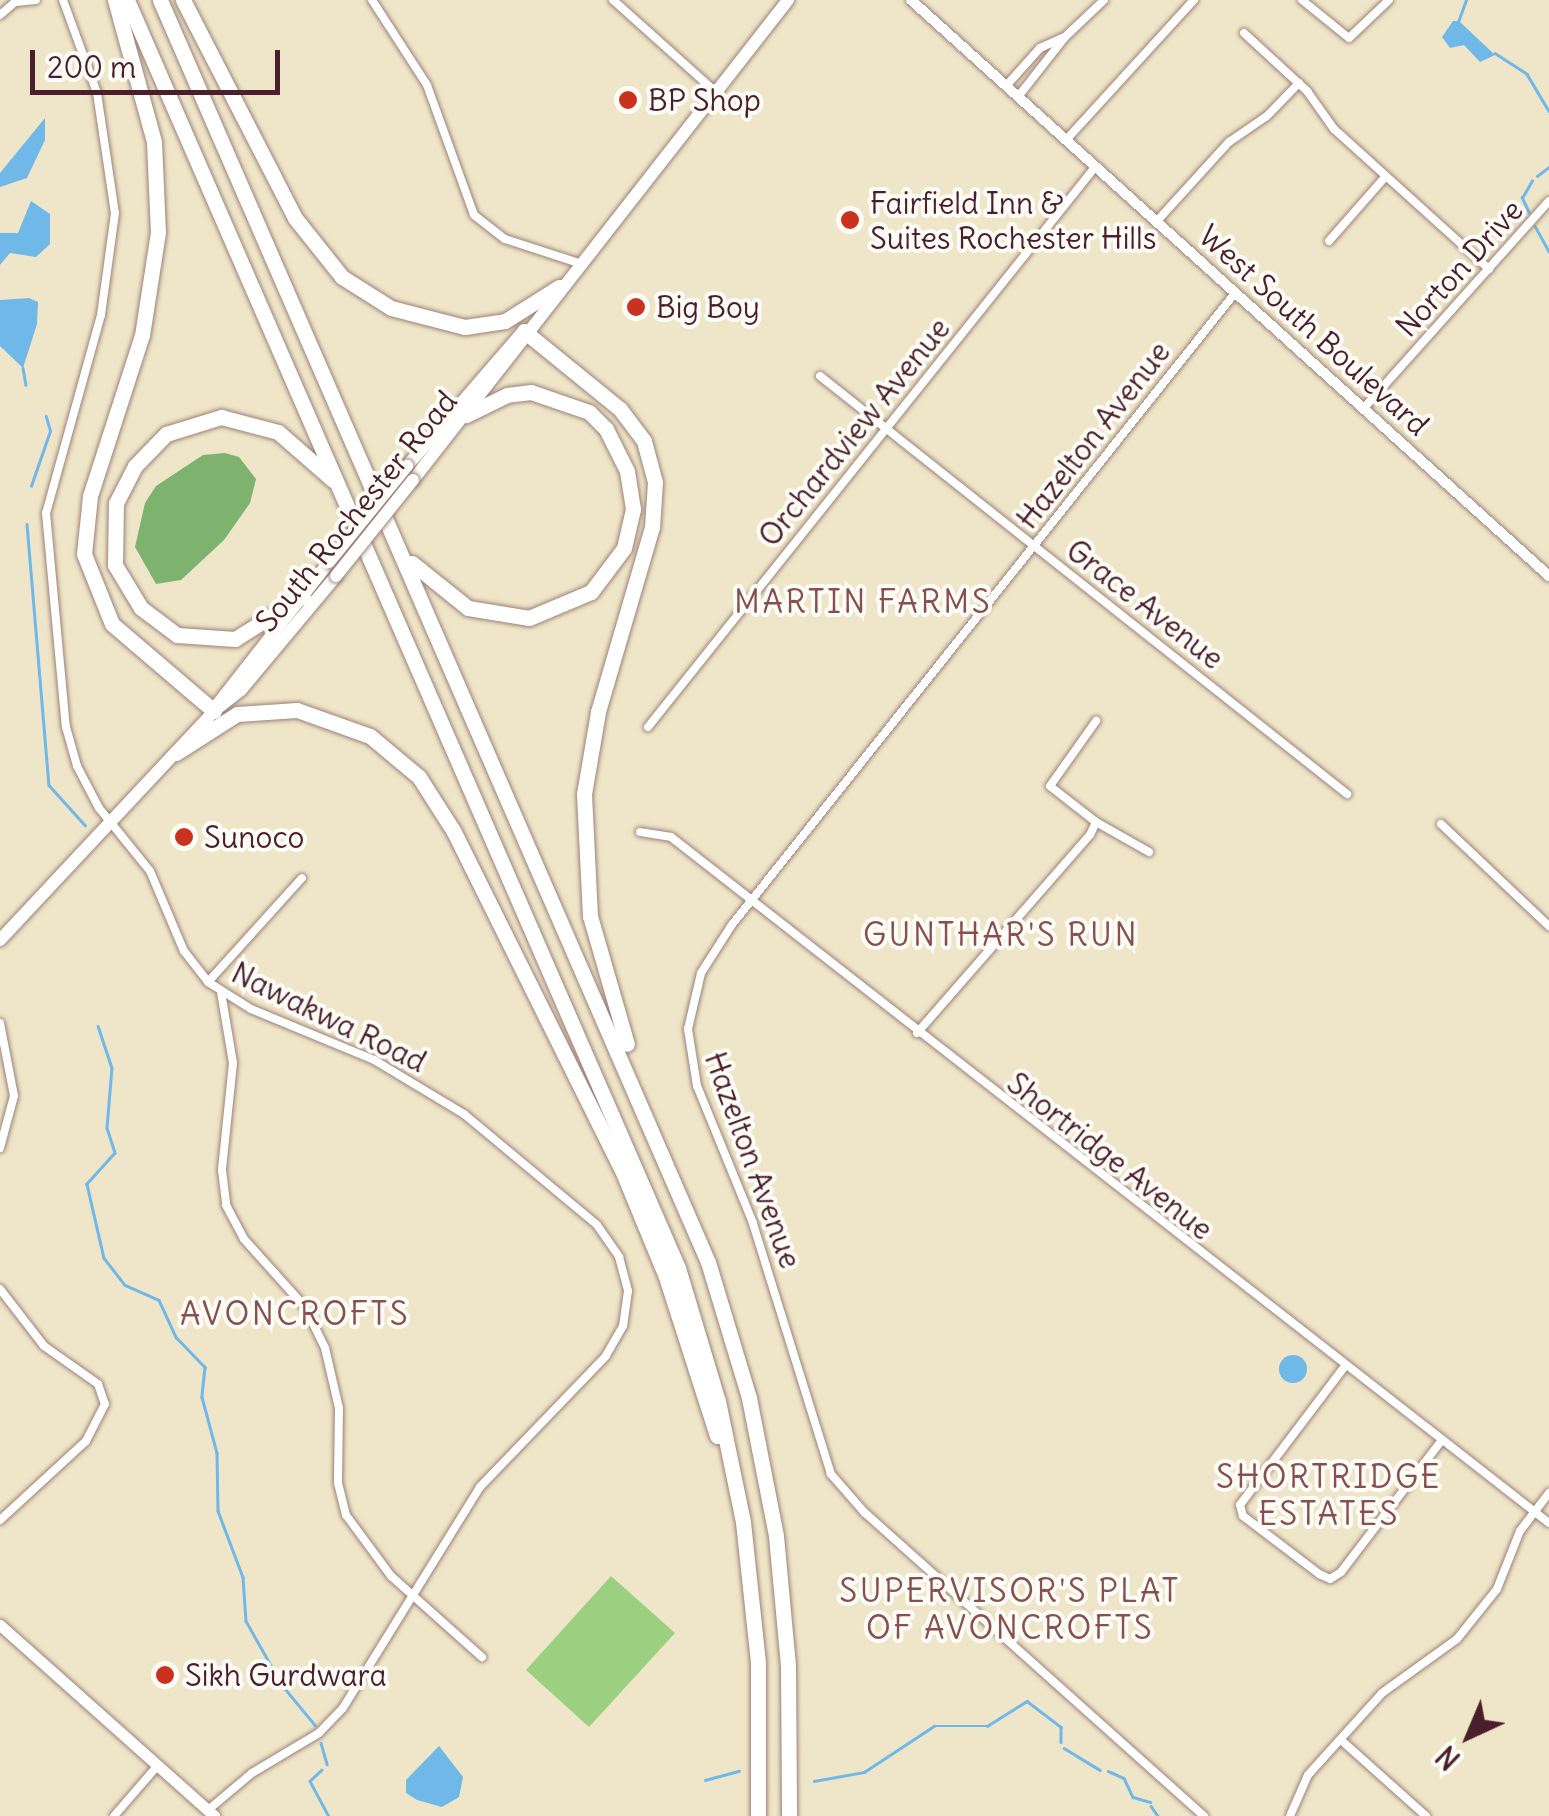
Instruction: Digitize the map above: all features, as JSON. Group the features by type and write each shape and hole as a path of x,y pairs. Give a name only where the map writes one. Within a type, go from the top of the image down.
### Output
{"highway":[{"path":"114,0 154,142 158,232 142,335 90,496 84,554 112,624 214,711"},
{"path":"127,0 665,1233 718,1401 746,1546 758,1664 758,1816"},
{"path":"160,0 652,1124 718,1290 764,1464 786,1629 789,1816"},
{"path":"183,0 295,218 342,277 391,308 465,327 505,321 559,287"},
{"path":"524,331 634,425 654,482 648,545 598,712 584,794 594,934 652,1124"},
{"path":"402,551 457,602 494,616 529,618 590,592 624,548 633,509 628,471 606,429 589,412 530,392 507,395 466,415"},
{"path":"302,596 235,639 177,635 141,608 114,565 116,502 135,466 166,434 220,417 278,432 343,492"},
{"path":"176,753 237,714 297,710 370,736 402,760 438,801 646,1227 707,1402 746,1546"}],"main road":[{"name":"South Rochester Road","path":"214,711 228,684 499,352 524,331 788,0"},
{"name":"South Rochester Road","path":"0,940 214,711 241,690 466,415 510,359 524,331"},
{"path":"0,1624 211,1813"}],"street":[{"path":"0,15 17,1 36,0"},
{"name":"Nawakwa Road","path":"63,0 108,138 115,214 101,315 50,486 46,539 70,743 86,785 150,871 184,951 208,982 221,992 374,1060 485,1130 604,1233 624,1267 627,1309 596,1368 480,1487 413,1595"},
{"path":"372,0 427,85 474,215 505,239 579,263"},
{"path":"613,0 716,92"},
{"name":"West South Boulevard","path":"912,0 1549,576"},
{"path":"1018,97 1065,36 1104,0"},
{"path":"1066,140 1194,0"},
{"path":"1302,0 1350,38 1390,0"},
{"path":"1244,33 1299,83 1330,126 1489,270"},
{"path":"1006,86 1040,48 1065,36"},
{"path":"1157,221 1229,142 1299,83"},
{"name":"Orchardview Avenue","path":"648,727 1096,167"},
{"path":"1329,241 1386,176"},
{"name":"Norton Drive","path":"1364,410 1549,201"},
{"name":"Hazelton Avenue","path":"1204,1816 865,1513 826,1464 765,1258 689,1056 696,986 751,901 1235,293"},
{"name":"Grace Avenue","path":"820,376 1347,794"},
{"path":"1096,721 1050,786 1096,822 1149,852"},
{"path":"917,1033 989,944 1080,848 1096,822"},
{"path":"1441,824 1549,926"},
{"name":"Shortridge Avenue","path":"640,832 670,837 1549,1523"},
{"path":"208,982 302,878"},
{"path":"221,992 233,1063 222,1170 226,1205 244,1238 314,1324 336,1386 342,1506 360,1540 413,1595 482,1657"},
{"path":"0,1023 14,1096 0,1148"},
{"path":"0,1290 44,1346 98,1384 104,1404 86,1441 0,1520"},
{"path":"1344,1366 1241,1502 1243,1516 1310,1568 1330,1579 1341,1572 1442,1440"},
{"path":"1290,1816 1308,1775 1382,1693 1457,1639 1497,1588 1534,1511 1549,1493"},
{"path":"211,1813 252,1772 329,1725 361,1685 413,1595"},
{"path":"1341,1740 1426,1816"},
{"path":"114,1816 158,1765"}],"green space":[{"path":"225,453 239,457 256,479 250,503 224,540 181,580 156,584 135,547 145,503 156,486 203,455"},
{"path":"611,1576 675,1633 589,1727 526,1670"}],"water":[{"path":"1453,21 1459,21 1495,55 1480,62 1464,45 1450,48 1442,37"},
{"path":"45,118 45,140 27,178 0,187 0,173"},
{"path":"31,201 50,214 50,244 36,257 10,253 0,265 0,233 18,233"},
{"path":"29,298 38,302 37,324 23,368 0,346 0,300"},
{"path":"1293,1355 1303,1359 1307,1369 1303,1379 1293,1383 1283,1379 1279,1369 1283,1359"},
{"path":"439,1746 463,1777 459,1797 442,1807 406,1793 406,1780"}],"waterway":[{"path":"1458,22 1466,0"},
{"path":"1495,53 1527,74 1549,111"},
{"path":"1537,176 1549,167"},
{"path":"1529,213 1522,198 1532,181"},
{"path":"1535,226 1549,251"},
{"path":"23,368 26,385"},
{"path":"31,486 50,431 46,417"},
{"path":"27,524 49,785 85,825"},
{"path":"98,1026 112,1068 107,1128 115,1153 87,1184 104,1258 125,1285 159,1300 176,1337 205,1367 202,1397 217,1453 218,1511 243,1577 246,1621 282,1685 315,1725"},
{"path":"814,1781 864,1772 934,1726 987,1726 1027,1701 1061,1727 1061,1742"},
{"path":"321,1743 327,1764"},
{"path":"1064,1748 1100,1770"},
{"path":"322,1770 310,1781 329,1816"},
{"path":"705,1780 739,1771"},
{"path":"1108,1771 1124,1778 1133,1797 1150,1802"},
{"path":"1151,1806 1158,1816"}],"place":[{"name":"BP Shop","path":"628,100"},
{"name":"Fairfield Inn & Suites Rochester Hills","path":"850,220"},
{"name":"Big Boy","path":"636,307"},
{"name":"Sunoco","path":"184,837"},
{"name":"Sikh Gurdwara","path":"165,1675"}],"district":[{"name":"MARTIN FARMS","path":"863,602"},
{"name":"GUNTHAR'S RUN","path":"1001,935"},
{"name":"AVONCROFTS","path":"295,1314"},
{"name":"SHORTRIDGE ESTATES","path":"1329,1496"},
{"name":"SUPERVISOR'S PLAT OF AVONCROFTS","path":"1010,1610"}]}
